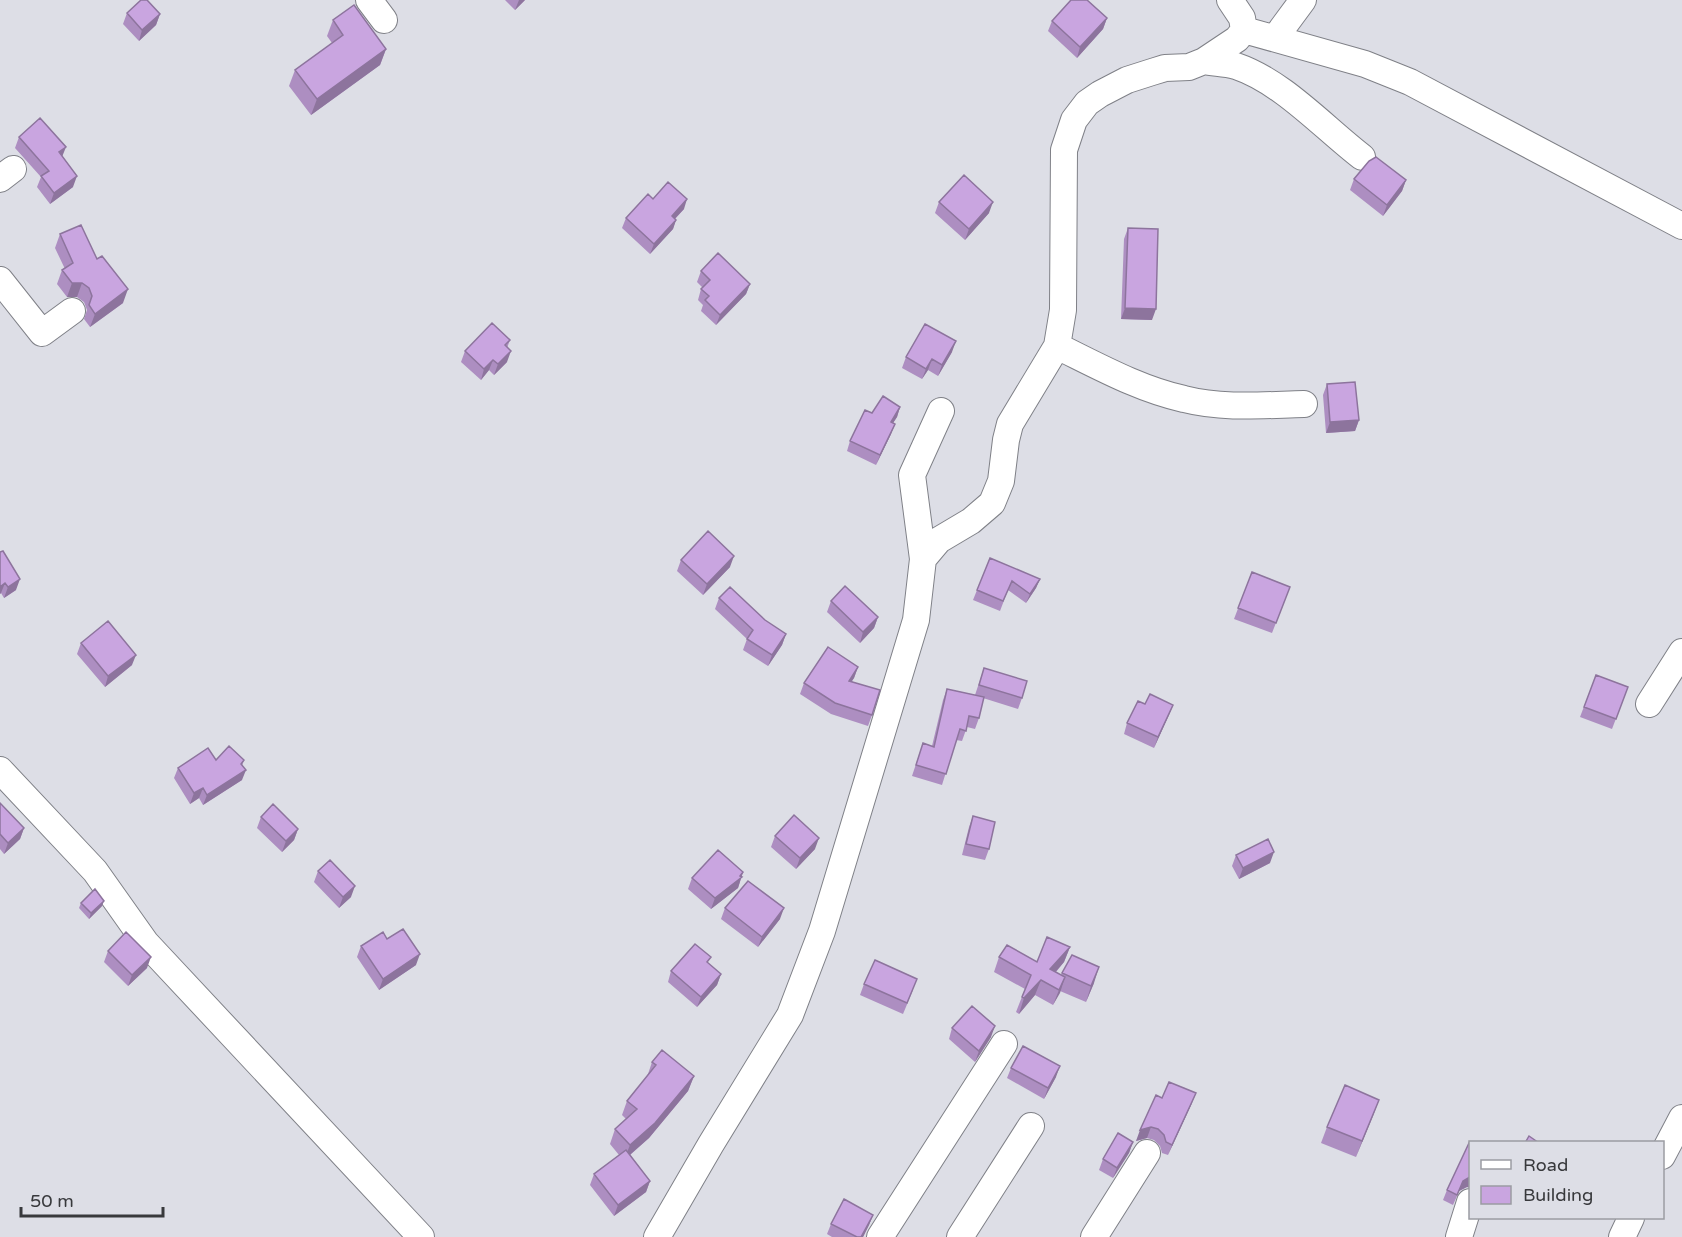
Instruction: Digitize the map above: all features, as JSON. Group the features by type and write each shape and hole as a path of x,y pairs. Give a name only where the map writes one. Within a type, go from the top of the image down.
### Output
{"street":[{"path":"1275,38 1303,0"},
{"path":"923,559 939,540 970,521 992,503 1001,481 1010,424 1057,346 1063,310 1064,150 1074,120 1087,103 1127,80 1165,68 1189,67 1204,61 1237,39 1244,30 1242,18 1232,1"},
{"path":"1244,30 1365,64 1410,82 1682,226"},
{"path":"1204,61 1235,66 1261,78 1287,95 1362,156"},
{"path":"0,280 42,333 72,311"},
{"path":"1057,346 1138,385 1185,400 1234,406 1304,404"},
{"path":"657,1237 790,1015 822,931 916,620 923,559 912,475 942,411"},
{"path":"1649,704 1682,652"},
{"path":"0,770 95,871 146,943 421,1237"},
{"path":"880,1237 1004,1044"},
{"path":"1664,1152 1682,1118"},
{"path":"960,1237 1031,1126"},
{"path":"1094,1237 1147,1153"},
{"path":"1459,1237 1469,1205"},
{"path":"1622,1237 1631,1219"}],"building":[{"path":"141,0 147,0 160,14 142,30 127,13"},
{"path":"1071,0 1087,0 1107,18 1080,47 1052,21"},
{"path":"354,5 386,49 317,99 295,70 343,35 333,20"},
{"path":"40,118 66,147 59,152 77,176 54,193 41,176 49,171 19,137"},
{"path":"1376,157 1406,180 1387,205 1354,179 1369,161"},
{"path":"964,175 993,202 969,229 939,202"},
{"path":"668,182 687,199 672,216 676,220 654,244 626,218 648,194 653,199"},
{"path":"81,225 97,259 102,256 128,289 95,314 89,305 92,296 89,288 82,283 72,283 62,270 73,263 60,234"},
{"path":"1128,228 1158,229 1156,309 1125,308"},
{"path":"718,253 750,284 720,315 705,300 709,296 701,289 710,280 701,271"},
{"path":"492,323 510,340 505,345 511,351 498,364 493,360 484,369 465,351"},
{"path":"925,324 956,341 942,365 932,359 926,369 906,357"},
{"path":"1355,382 1359,420 1330,422 1327,384"},
{"path":"883,396 900,407 891,422 895,424 880,455 850,441 865,410 872,413"},
{"path":"708,531 734,556 707,584 681,560"},
{"path":"3,551 20,579 8,587 5,583 0,587 0,552"},
{"path":"990,558 1040,579 1030,594 1012,581 1003,601 977,590"},
{"path":"1252,572 1290,587 1276,623 1238,608"},
{"path":"845,586 878,617 863,632 831,601"},
{"path":"730,587 765,620 786,634 772,655 747,639 753,630 719,598"},
{"path":"108,621 136,655 108,676 81,643"},
{"path":"828,647 858,667 849,681 880,690 872,715 835,703 804,683"},
{"path":"984,668 1027,681 1022,698 979,685"},
{"path":"1596,675 1628,687 1616,719 1584,707"},
{"path":"947,689 984,697 979,718 969,716 966,731 960,729 946,774 916,765 923,743 934,747"},
{"path":"1150,694 1173,705 1158,737 1127,723 1138,701 1145,704"},
{"path":"229,746 244,760 241,764 246,770 207,795 203,788 194,793 178,768 208,748 216,760"},
{"path":"0,803 24,828 8,843 0,834"},
{"path":"273,804 298,829 286,841 261,817"},
{"path":"794,815 819,838 800,858 775,836"},
{"path":"973,816 995,822 989,849 966,844"},
{"path":"1268,839 1274,852 1243,868 1236,855"},
{"path":"718,850 743,872 740,876 742,877 715,898 692,878"},
{"path":"330,860 355,886 343,897 318,871"},
{"path":"748,881 784,908 762,937 725,908"},
{"path":"95,889 104,901 91,913 81,903"},
{"path":"403,929 420,954 383,979 361,946 383,932 387,939"},
{"path":"126,932 151,957 132,975 108,951"},
{"path":"1047,937 1070,947 1050,969 1065,977 1059,990 1041,980 1024,998 1022,997 1031,975 999,957 1007,945 1037,962"},
{"path":"695,944 711,957 707,962 721,974 701,997 671,971"},
{"path":"1072,955 1099,967 1091,986 1062,973"},
{"path":"875,960 917,979 907,1003 864,984"},
{"path":"972,1006 995,1026 979,1051 952,1028"},
{"path":"1023,1046 1060,1066 1048,1088 1011,1068"},
{"path":"662,1050 694,1076 655,1123 630,1145 615,1129 637,1109 627,1101 656,1065 652,1062"},
{"path":"1169,1082 1196,1093 1172,1145 1166,1142 1164,1135 1158,1129 1151,1127 1140,1130 1156,1095 1162,1098"},
{"path":"1345,1085 1379,1100 1362,1141 1327,1127"},
{"path":"1118,1133 1133,1142 1117,1168 1103,1159"},
{"path":"1529,1136 1536,1141 1526,1141"},
{"path":"1469,1143 1469,1178 1463,1181 1457,1195 1447,1190"},
{"path":"626,1150 650,1181 618,1205 594,1174"},
{"path":"844,1199 873,1215 861,1237 831,1224"}]}
